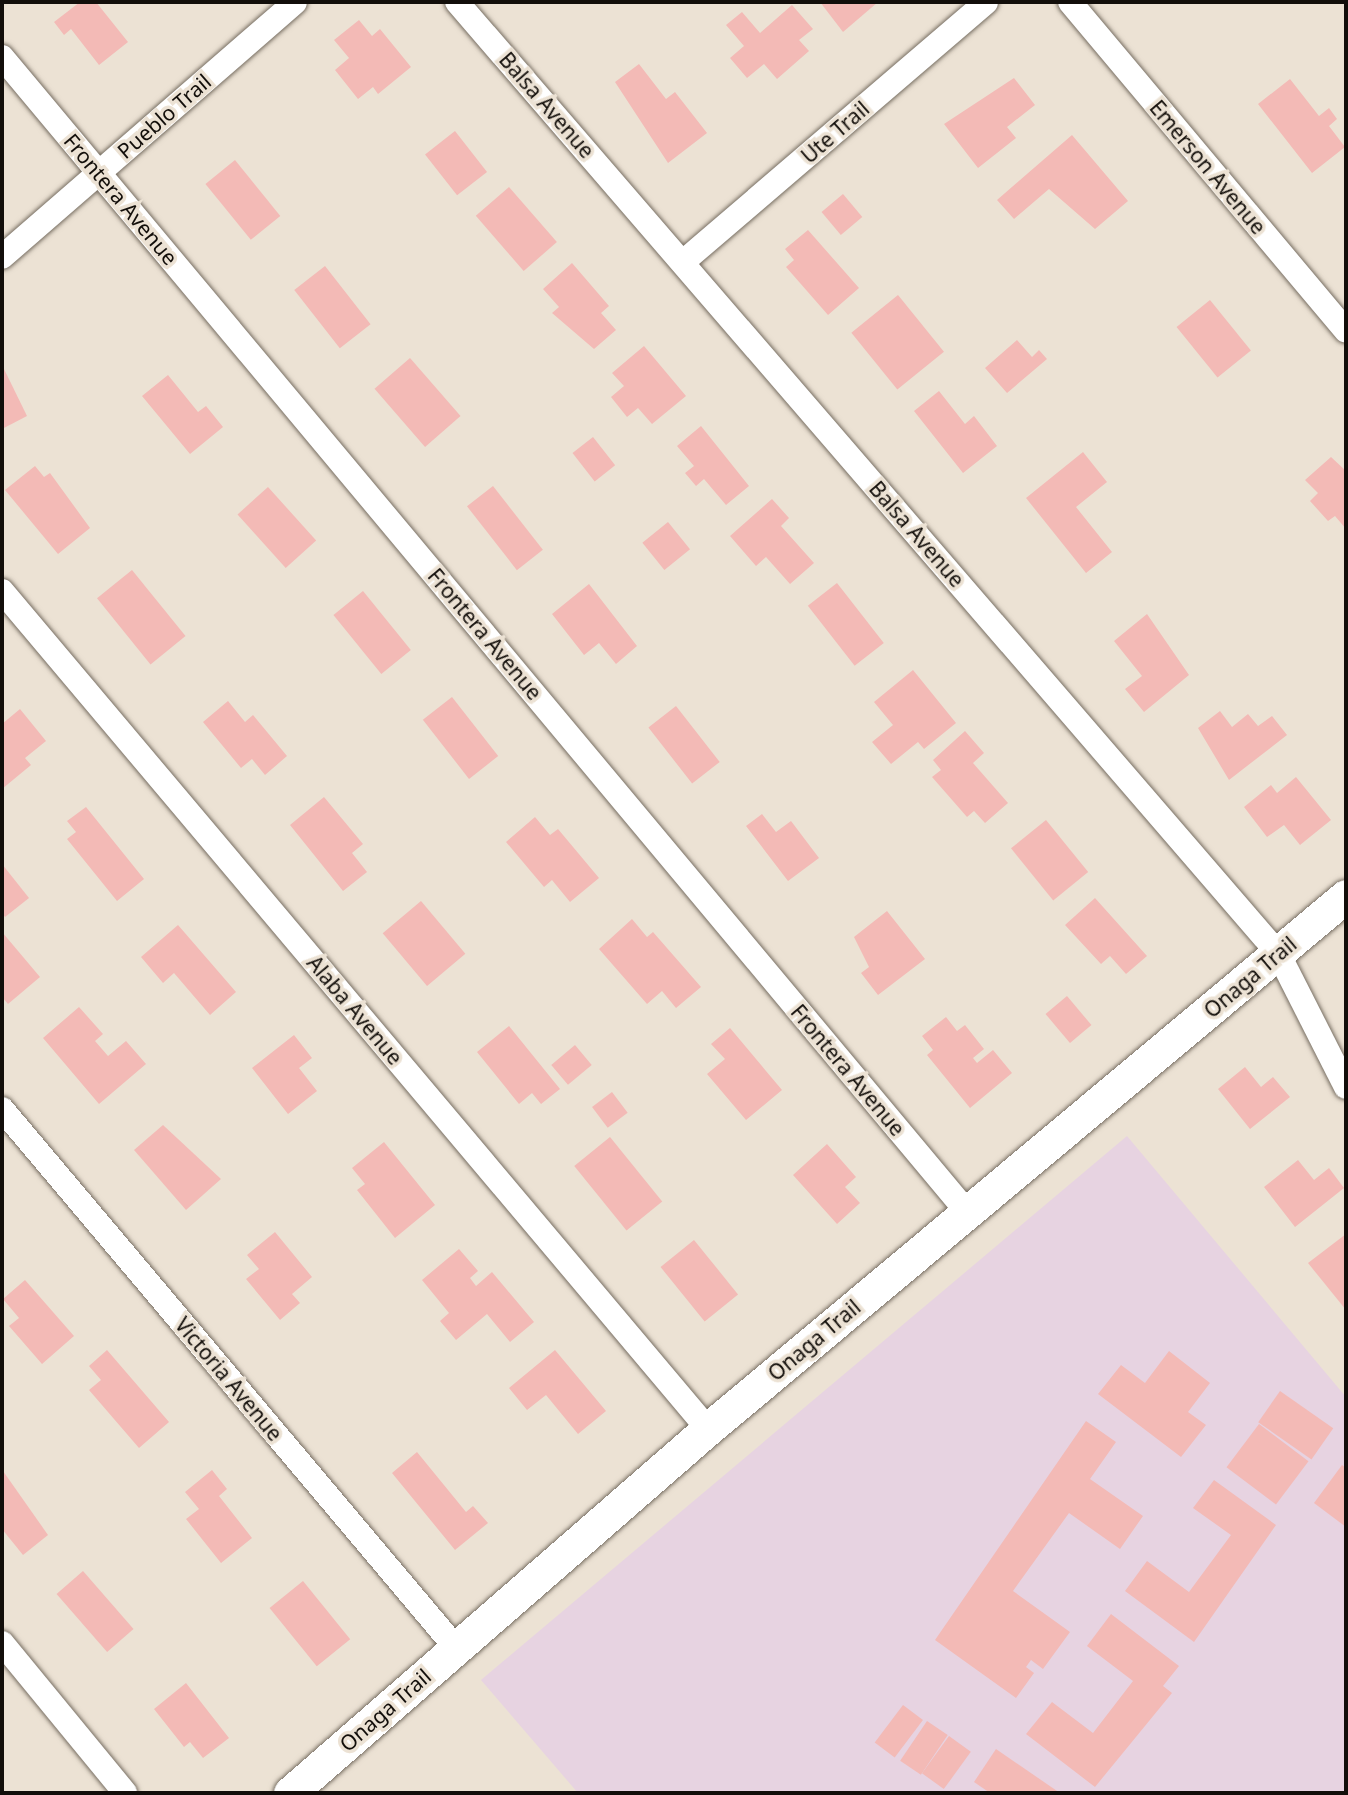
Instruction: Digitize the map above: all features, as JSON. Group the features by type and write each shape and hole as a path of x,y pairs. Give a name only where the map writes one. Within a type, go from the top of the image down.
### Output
{"street":[{"name":"Pueblo Trail","path":"2,257 295,2"},
{"name":"Balsa Avenue","path":"457,2 1278,953 1346,1087"},
{"name":"Ute Trail","path":"683,262 986,2"},
{"name":"Emerson Avenue","path":"1070,2 1346,331"},
{"name":"Frontera Avenue","path":"2,57 967,1212"},
{"name":"Alaba Avenue","path":"2,591 708,1429"},
{"name":"Onaga Trail","path":"290,1793 708,1429 1346,896"},
{"name":"Victoria Avenue","path":"2,1109 456,1648"},
{"path":"2,1643 125,1793"}],"shaded area":[{"path":"1127,1136 1346,1397 1346,1793 578,1793 481,1680"}],"building":[{"path":"80,2 96,2 128,42 99,65 71,29 64,35 54,22"},
{"path":"820,2 878,2 843,32"},
{"path":"792,5 813,29 799,40 809,51 777,79 764,64 747,78 730,58 744,46 726,25 742,12 760,33"},
{"path":"359,20 372,36 380,29 411,67 378,94 373,87 358,99 335,70 349,58 334,40"},
{"path":"639,64 666,99 675,92 707,133 668,163 615,82"},
{"path":"1014,78 1035,105 1007,127 1016,138 978,168 944,124"},
{"path":"1290,79 1319,116 1329,108 1337,119 1329,126 1345,147 1312,173 1258,104"},
{"path":"455,131 487,172 457,195 425,154"},
{"path":"1072,135 1128,201 1095,229 1049,189 1014,219 997,200"},
{"path":"235,160 280,216 251,240 205,184"},
{"path":"509,187 557,242 524,271 476,216"},
{"path":"843,194 862,217 841,235 822,212"},
{"path":"808,230 859,288 828,315 786,267 794,260 785,249"},
{"path":"572,263 609,306 601,313 616,330 594,349 552,313 559,307 543,289"},
{"path":"325,266 371,324 340,348 294,290"},
{"path":"898,295 944,352 897,389 851,333"},
{"path":"1210,300 1251,351 1217,378 1177,327"},
{"path":"1017,340 1032,357 1039,350 1047,359 1007,393 985,368"},
{"path":"644,346 686,396 652,424 638,408 627,417 611,397 624,386 612,373"},
{"path":"410,358 461,416 425,447 375,389"},
{"path":"4,369 27,416 2,429 2,371"},
{"path":"168,375 198,412 206,406 223,427 190,454 142,396"},
{"path":"939,391 965,424 974,416 997,446 963,473 914,411"},
{"path":"701,426 749,486 726,505 704,479 696,486 685,473 694,466 677,446"},
{"path":"593,437 615,465 595,481 573,453"},
{"path":"1083,452 1107,482 1076,507 1112,552 1086,573 1026,498"},
{"path":"1331,457 1346,471 1346,529 1335,516 1328,521 1310,501 1318,493 1305,480"},
{"path":"35,466 44,477 50,473 90,528 58,554 5,490"},
{"path":"493,486 543,550 517,570 467,506"},
{"path":"268,487 316,541 286,568 238,514"},
{"path":"772,499 789,518 781,526 814,563 790,584 766,557 756,566 730,536"},
{"path":"668,522 690,549 664,570 642,543"},
{"path":"132,570 185,636 151,664 97,598"},
{"path":"837,583 884,643 855,666 808,606"},
{"path":"589,584 637,646 616,664 599,643 584,655 552,614"},
{"path":"363,591 411,650 381,674 333,615"},
{"path":"1147,614 1189,675 1144,712 1125,689 1142,676 1114,641"},
{"path":"913,670 956,723 924,749 918,742 891,764 872,742 893,725 874,702"},
{"path":"452,697 498,756 469,779 423,720"},
{"path":"228,701 245,722 253,715 287,756 265,775 252,759 241,768 203,722"},
{"path":"676,706 720,762 692,783 648,728"},
{"path":"20,709 46,741 25,758 31,765 2,789 2,724"},
{"path":"1220,711 1232,727 1248,714 1258,726 1272,716 1287,735 1229,780 1198,728"},
{"path":"965,731 984,753 973,763 1008,803 985,823 974,811 967,817 932,777 941,770 933,760"},
{"path":"1296,777 1331,820 1300,845 1284,825 1267,837 1244,807 1271,785 1277,793"},
{"path":"324,797 363,844 352,853 367,872 343,891 290,825"},
{"path":"86,807 144,879 117,901 67,839 76,832 67,821"},
{"path":"762,814 776,832 791,821 819,858 788,881 746,826"},
{"path":"535,817 550,835 558,829 599,878 570,902 552,880 544,887 506,842"},
{"path":"1046,820 1088,872 1053,900 1011,848"},
{"path":"2,864 29,898 5,917 2,913"},
{"path":"1095,898 1147,956 1126,974 1110,956 1101,964 1065,925"},
{"path":"421,901 465,954 427,986 383,933"},
{"path":"887,911 925,959 878,995 861,973 869,967 854,937"},
{"path":"632,919 647,937 653,932 701,987 676,1008 662,991 647,1004 599,949"},
{"path":"178,925 236,992 210,1015 174,973 163,983 141,957"},
{"path":"2,932 40,977 8,1004 2,997"},
{"path":"1067,996 1091,1025 1070,1043 1046,1014"},
{"path":"79,1007 103,1034 95,1041 108,1056 126,1041 146,1064 99,1104 43,1038"},
{"path":"946,1017 957,1031 965,1025 984,1049 973,1058 977,1063 993,1050 1012,1073 970,1108 927,1055 933,1050 922,1036"},
{"path":"509,1026 560,1089 541,1104 532,1093 519,1104 477,1052"},
{"path":"730,1028 782,1090 746,1120 707,1074 725,1059 711,1044"},
{"path":"294,1035 312,1058 299,1068 317,1091 288,1114 252,1068"},
{"path":"575,1045 592,1065 568,1085 551,1065"},
{"path":"1245,1067 1261,1087 1273,1077 1290,1097 1250,1129 1218,1089"},
{"path":"612,1092 628,1113 608,1128 592,1107"},
{"path":"163,1125 221,1179 186,1210 134,1150"},
{"path":"610,1137 662,1202 626,1230 574,1166"},
{"path":"384,1142 435,1205 395,1238 357,1190 365,1184 352,1168"},
{"path":"827,1144 856,1177 845,1187 860,1203 837,1224 793,1175"},
{"path":"1298,1160 1314,1180 1329,1168 1344,1188 1295,1227 1264,1187"},
{"path":"275,1232 312,1277 292,1294 300,1303 280,1320 246,1279 259,1269 247,1255"},
{"path":"1346,1234 1346,1310 1308,1263"},
{"path":"694,1240 738,1294 705,1321 661,1267"},
{"path":"459,1249 478,1271 470,1278 476,1286 492,1272 534,1322 510,1342 487,1314 456,1340 440,1321 449,1313 422,1280"},
{"path":"25,1280 74,1336 42,1364 9,1326 19,1318 3,1299"},
{"path":"107,1350 169,1422 139,1448 89,1390 101,1380 89,1366"},
{"path":"555,1350 606,1411 578,1434 546,1395 527,1410 509,1388"},
{"path":"1169,1351 1210,1383 1188,1412 1206,1425 1181,1457 1098,1394 1121,1365 1145,1383"},
{"path":"1280,1391 1333,1428 1311,1459 1258,1422"},
{"path":"1086,1421 1116,1442 1090,1479 1143,1516 1120,1549 1069,1513 1013,1591 1070,1632 1043,1669 1031,1660 1026,1667 1034,1673 1016,1698 935,1640"},
{"path":"1259,1424 1309,1461 1276,1504 1227,1467"},
{"path":"417,1452 466,1512 473,1506 488,1523 455,1550 392,1473"},
{"path":"1342,1465 1346,1468 1346,1527 1314,1503"},
{"path":"212,1470 227,1489 219,1496 252,1538 221,1563 186,1519 199,1509 185,1492"},
{"path":"3,1471 48,1535 23,1555 2,1529"},
{"path":"1214,1480 1276,1525 1194,1642 1125,1591 1147,1561 1189,1592 1231,1535 1193,1508"},
{"path":"83,1571 134,1629 107,1652 57,1594"},
{"path":"303,1581 350,1639 317,1666 270,1608"},
{"path":"1111,1614 1179,1666 1163,1686 1172,1693 1095,1787 1026,1734 1052,1702 1093,1733 1133,1681 1087,1646"},
{"path":"186,1683 229,1738 203,1758 190,1742 184,1747 154,1709"},
{"path":"903,1705 923,1720 895,1758 875,1743"},
{"path":"927,1721 948,1735 921,1775 900,1761"},
{"path":"949,1736 971,1752 944,1789 922,1773"},
{"path":"996,1749 1060,1793 990,1793 974,1782"}]}
